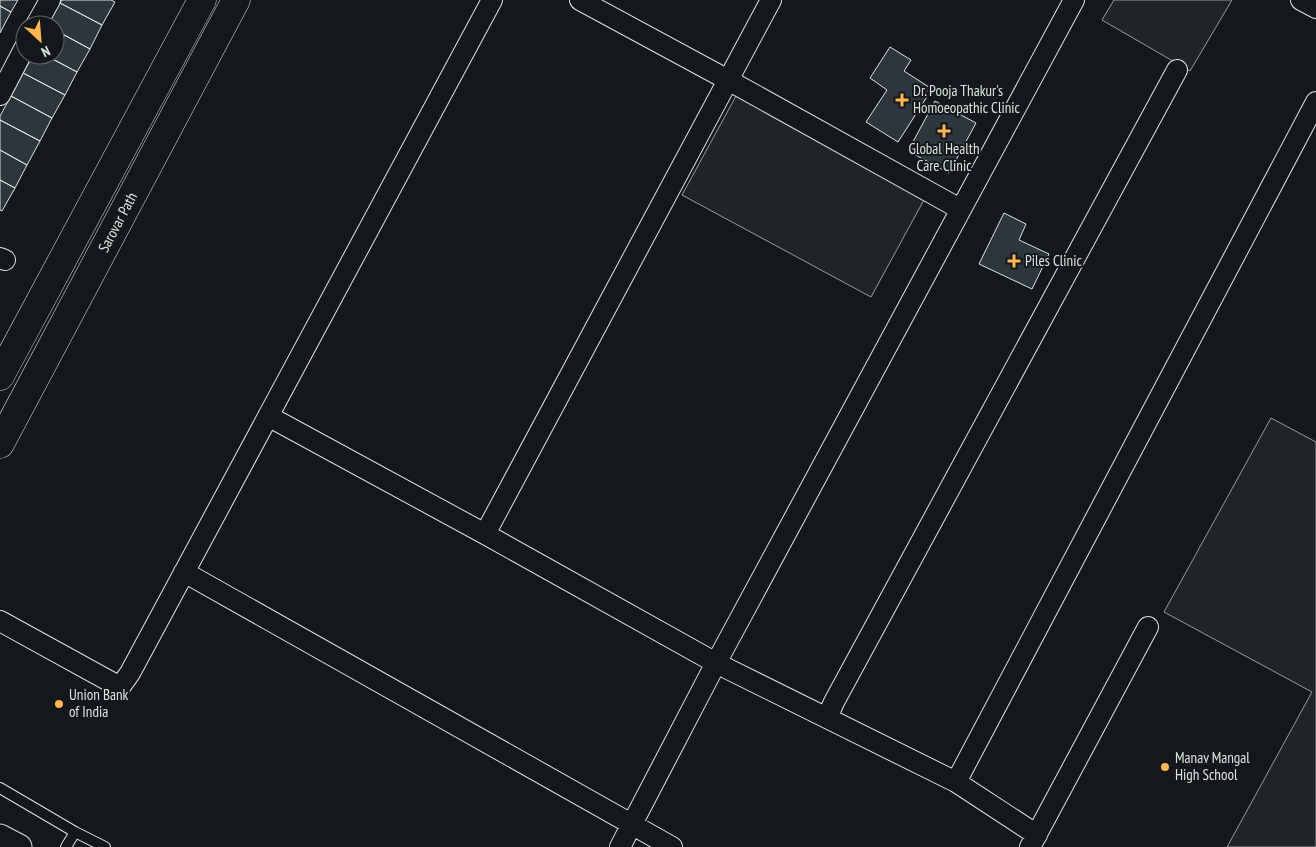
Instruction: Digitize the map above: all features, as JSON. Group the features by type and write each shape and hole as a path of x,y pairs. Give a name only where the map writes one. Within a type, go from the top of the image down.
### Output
{"main road":[{"name":"Sarovar Path","path":"0,376 202,0"},
{"name":"Sarovar Path","path":"0,444 236,0"}],"street":[{"path":"42,15 50,0"},
{"path":"0,621 120,687 130,673 492,0"},
{"path":"580,0 960,209"},
{"path":"485,534 770,0"},
{"path":"620,847 716,663 1074,0"},
{"path":"1301,0 1316,8"},
{"path":"0,95 16,65"},
{"path":"827,718 843,684 1176,70"},
{"path":"956,782 1316,102"},
{"path":"268,416 716,663 956,782 1034,841 1148,627"},
{"path":"184,572 672,847"},
{"path":"0,836 19,847"}],"lane":[{"path":"0,788 75,832 105,847"},
{"path":"66,847 75,832"}],"shaded area":[{"path":"1114,0 1232,0 1190,71 1102,20"},
{"path":"736,96 925,198 871,297 682,195"},
{"path":"1271,418 1316,442 1316,847 1227,847 1312,692 1164,612"}],"building":[{"path":"0,0 18,0 11,12 0,6"},
{"path":"62,0 111,0 115,2 102,25 60,3"},
{"path":"60,3 102,25 90,49 65,35 65,15 53,15"},
{"path":"0,6 11,12 0,33"},
{"path":"65,35 90,49 77,72 64,65"},
{"path":"890,47 911,60 904,71 932,89 898,142 866,122 887,90 870,78"},
{"path":"27,65 64,65 77,72 65,95 23,73"},
{"path":"23,73 65,95 52,118 11,96"},
{"path":"11,96 52,118 40,141 0,120 0,116"},
{"path":"935,101 976,123 949,173 908,151"},
{"path":"0,120 40,141 27,165 0,150"},
{"path":"0,150 27,165 15,188 0,180"},
{"path":"0,180 15,188 2,211 0,210"},
{"path":"1004,213 1026,224 1019,240 1049,254 1032,289 979,264"}],"place":[{"name":"Dr. Pooja Thakur's Homoeopathic Clinic","path":"902,100"},
{"name":"Global Health Care Clinic","path":"944,131"},
{"name":"Piles Clinic","path":"1014,261"},
{"name":"Union Bank of India","path":"59,704"},
{"name":"Manav Mangal High School","path":"1165,767"}]}
